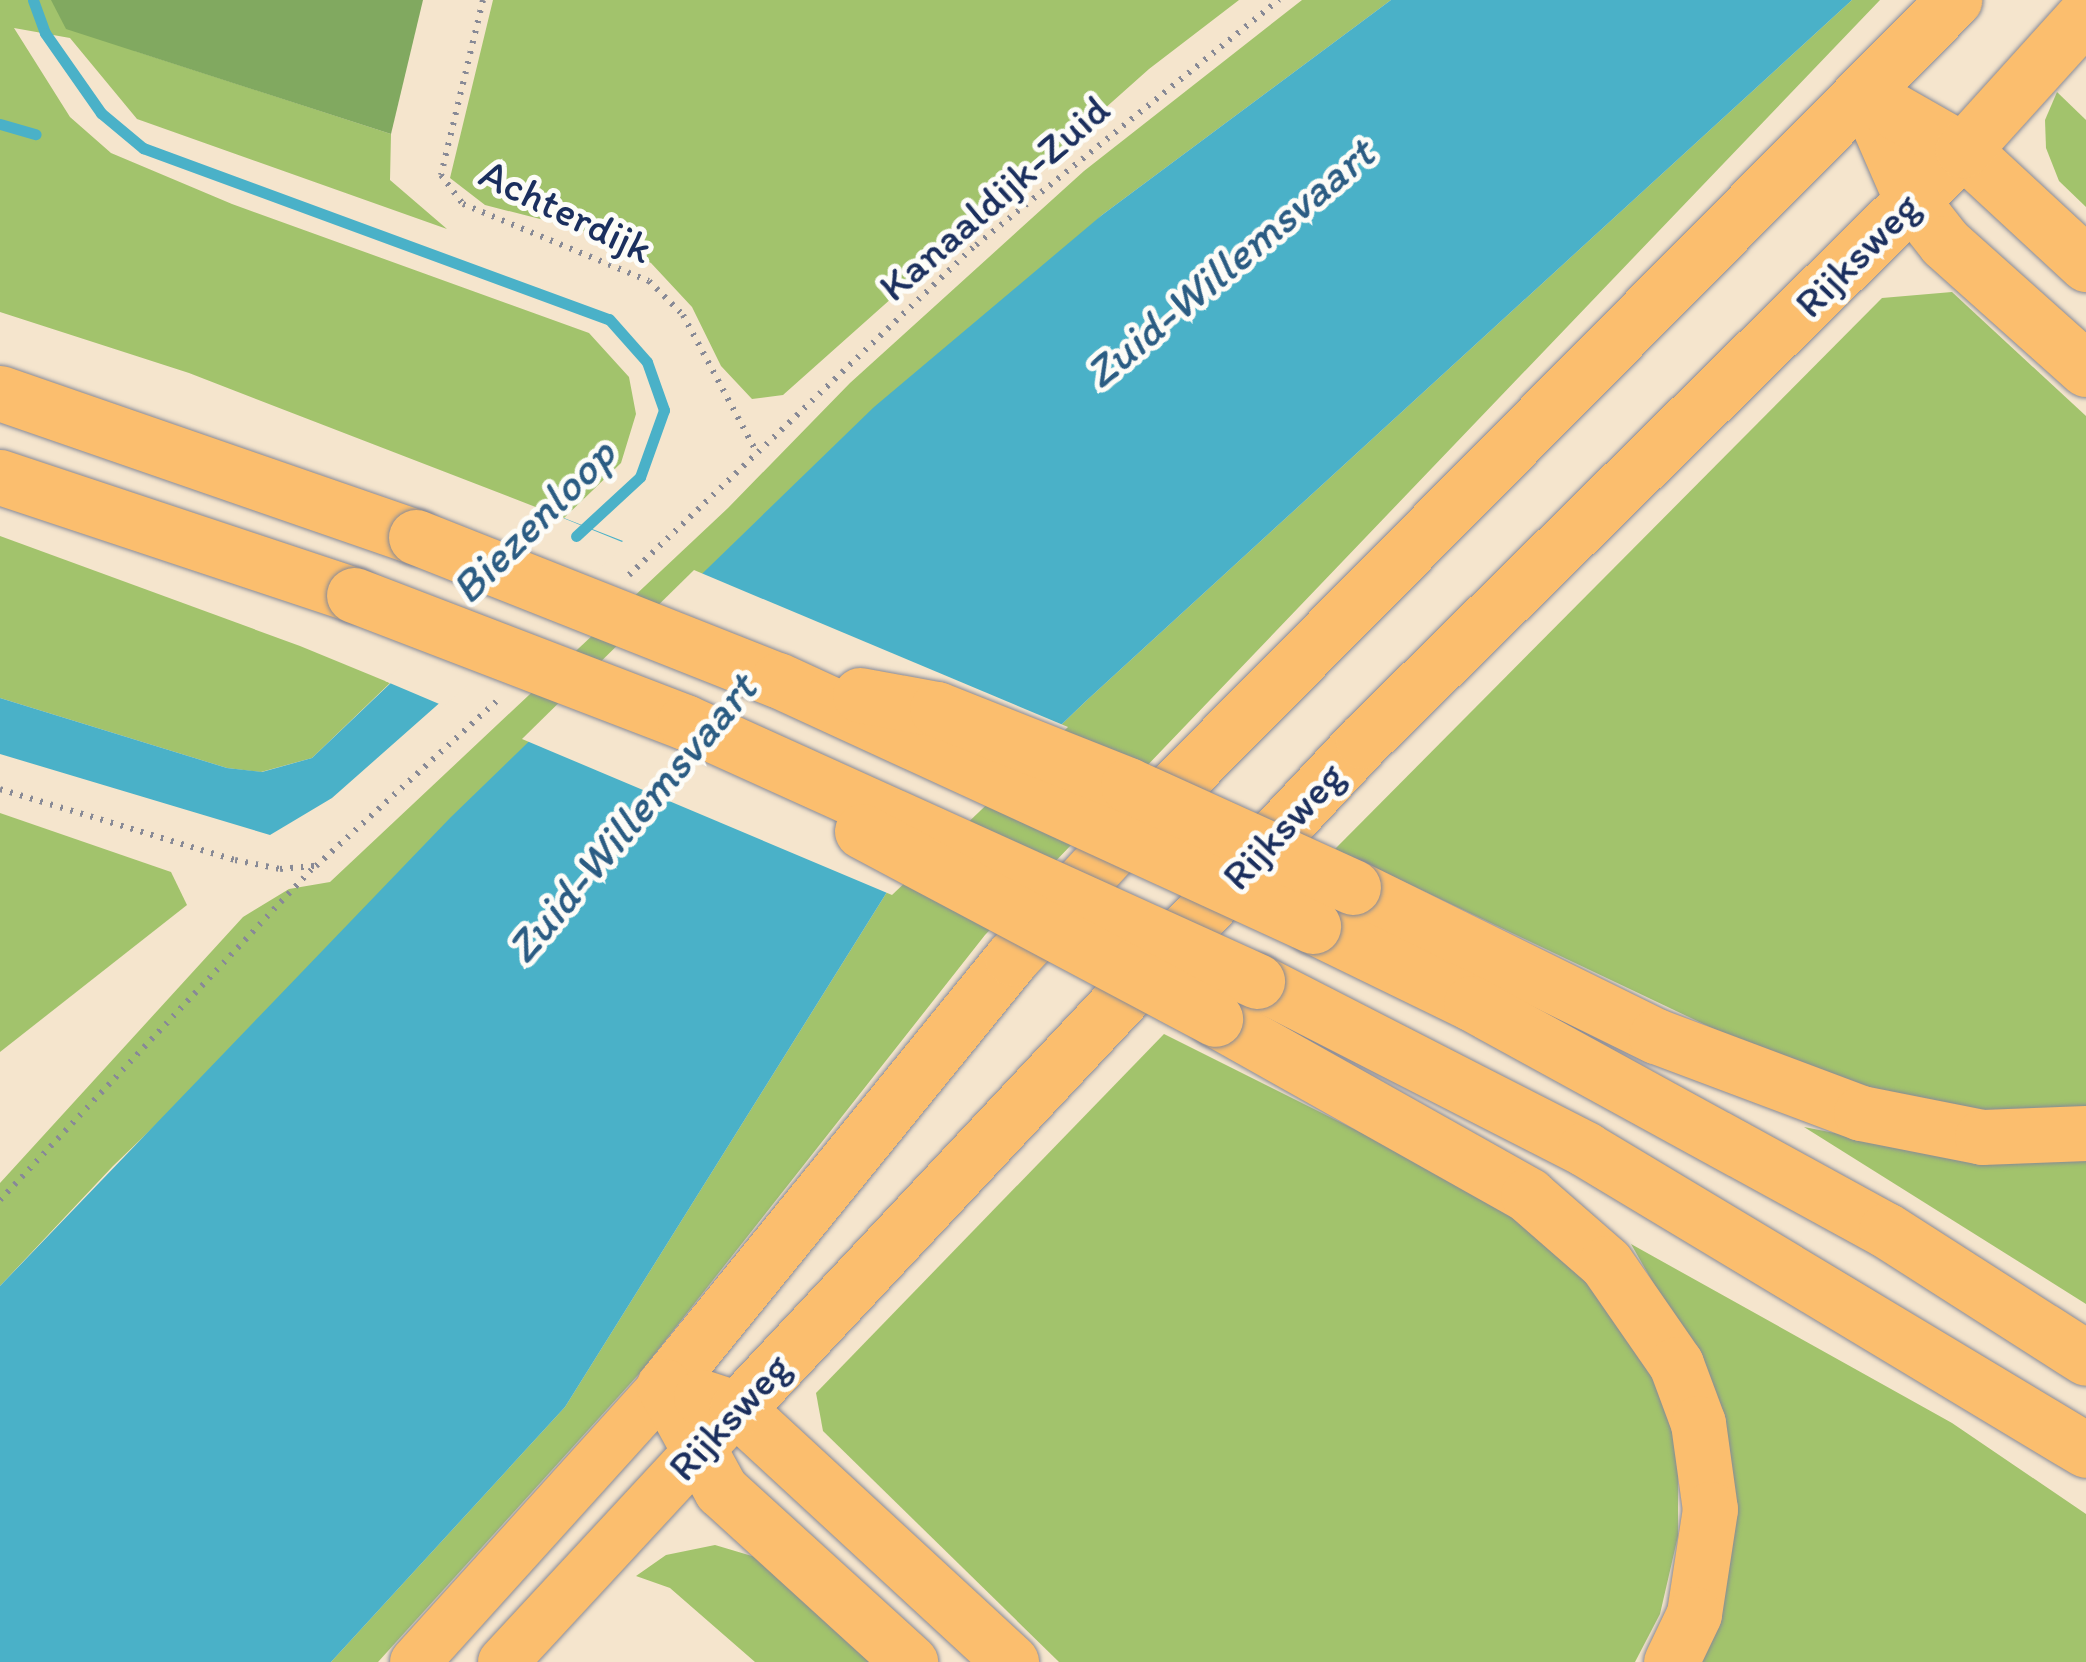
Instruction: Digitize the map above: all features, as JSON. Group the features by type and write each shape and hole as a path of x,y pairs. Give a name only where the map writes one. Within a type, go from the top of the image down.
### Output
{"highway":[{"name":"Rijksweg","path":"664,1386 1012,958 1108,855 1866,96 1954,0"},
{"name":"Rijksweg","path":"737,1409 1363,741 1963,150 2086,14"},
{"path":"1866,96 1963,150 2086,264"},
{"path":"1866,96 1912,201 1945,244 2086,369"},
{"path":"0,393 416,537 778,680 1313,926 1471,1003 1869,1220 2086,1358"},
{"path":"0,477 354,595 684,722 1256,981 1586,1149 2086,1450"},
{"path":"778,680 937,709 1128,785 1353,887 1656,1036 1862,1112 1982,1137 2086,1133"},
{"path":"684,722 932,874 1215,1020 1528,1195 1606,1264 1676,1364 1698,1423 1710,1509 1694,1614 1671,1662"},
{"path":"664,1386 737,1409 1011,1662"},
{"path":"664,1386 696,1452 734,1502 910,1662"}],"main road":[{"name":"Rijksweg","path":"415,1662 664,1386"},
{"name":"Rijksweg","path":"503,1662 737,1409"}],"path":[{"name":"Achterdijk","path":"483,0 441,175 462,204 649,281 683,314 757,453"},
{"name":"Kanaaldijk-Zuid","path":"757,453 976,245 1279,0"},
{"path":"0,790 235,860 280,869 316,866 0,1200"}],"green space":[{"path":"0,0 394,0 135,51 391,134 390,180 447,229 137,119 70,38 14,28 70,117 111,153 232,204 589,333 629,377 636,414 621,463 564,518 189,373 0,312"},
{"path":"51,0 423,0 391,134 66,29"},
{"path":"493,0 1239,0 1149,69 783,395 752,399 721,366 692,307 651,263 579,229 485,205 450,178"},
{"path":"1302,0 1391,0 1102,215 113,1166 0,1286 0,1183 243,917 289,889 330,882 728,508 850,383 1084,171"},
{"path":"1852,0 1880,0 985,935 639,1374 378,1662 331,1662 565,1407 887,892 1086,701"},
{"path":"2057,92 2086,120 2086,207 2059,181 2046,148 2045,120"},
{"path":"1952,292 2086,416 2086,1118 2065,1124 1832,1085 1335,849 1882,298"},
{"path":"0,536 390,683 312,758 261,772 227,768 0,698"},
{"path":"0,813 171,872 187,905 0,1052"},
{"path":"1164,1034 1528,1216 1616,1307 1653,1369 1678,1452 1678,1536 1660,1614 1635,1662 1059,1662 823,1431 816,1393"},
{"path":"1804,1127 1972,1160 2086,1154 2086,1304"},
{"path":"1631,1244 1952,1423 2086,1514 2086,1662 1697,1662 1712,1386"},
{"path":"715,1545 762,1559 877,1662 755,1662 670,1588 636,1576 666,1555"}],"water":[{"name":"Zuid-Willemsvaart","path":"1391,0 1852,0 1086,701 887,892 565,1407 331,1662 0,1662 0,1286 450,818 874,407 1102,215"},
{"path":"564,518 623,541 332,798 270,835 0,754 0,698 227,768 262,772 312,758"}],"pier":[{"path":"558,516 627,544 444,706 385,681"},
{"path":"694,570 1068,727 892,895 522,739"}],"waterway":[{"name":"Biezenloop","path":"33,0 45,33 101,113 143,148 609,319 647,362 664,410 640,477 576,536"},
{"path":"0,124 36,134"}]}
